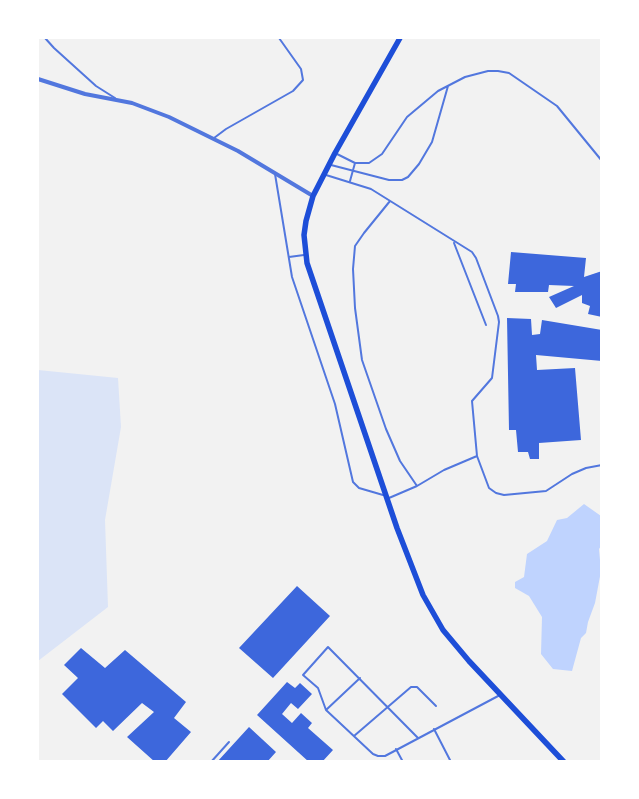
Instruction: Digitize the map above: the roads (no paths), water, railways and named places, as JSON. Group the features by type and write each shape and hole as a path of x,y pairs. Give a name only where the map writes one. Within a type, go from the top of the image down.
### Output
{"main road":[{"path":"400,38 328,165 313,196 304,235 310,275 386,498 416,578 433,613 454,644 564,762"}],"street":[{"path":"38,79 85,94 117,99 170,116 214,138 313,196"}],"lane":[{"path":"45,38 96,86 117,99"},
{"path":"214,138 226,129 293,91 303,80 301,69 279,38"},
{"path":"335,153 355,163 369,163 382,154 407,117 428,98 464,77 488,71 509,73 557,106 602,161"},
{"path":"328,165 402,180 413,172 432,142 449,85"},
{"path":"350,181 355,163"},
{"path":"274,173 292,277 335,404 353,482 359,488 386,498 417,486 444,470 476,456"},
{"path":"323,175 350,181 371,189 453,242 472,252 476,258 499,322 492,378 472,401 476,456 489,488 496,493 504,495 546,491 572,474 586,468 602,465"},
{"path":"390,201 355,246 353,269 355,308 362,360 386,429 400,461 417,486"},
{"path":"453,242 486,325"},
{"path":"289,257 306,255"},
{"path":"418,738 328,647 303,675 318,688 326,710 373,754 378,756 384,756 500,695"},
{"path":"326,710 360,678"},
{"path":"354,736 411,686 417,687 436,706"},
{"path":"434,729 451,762"},
{"path":"211,762 229,742"},
{"path":"396,749 403,762"}],"water":[{"path":"584,504 601,516 601,546 599,549 601,571 595,603 586,633 581,638 572,671 553,669 541,654 542,617 529,596 515,588 515,582 524,577 527,554 547,541 557,520 567,518"}]}
